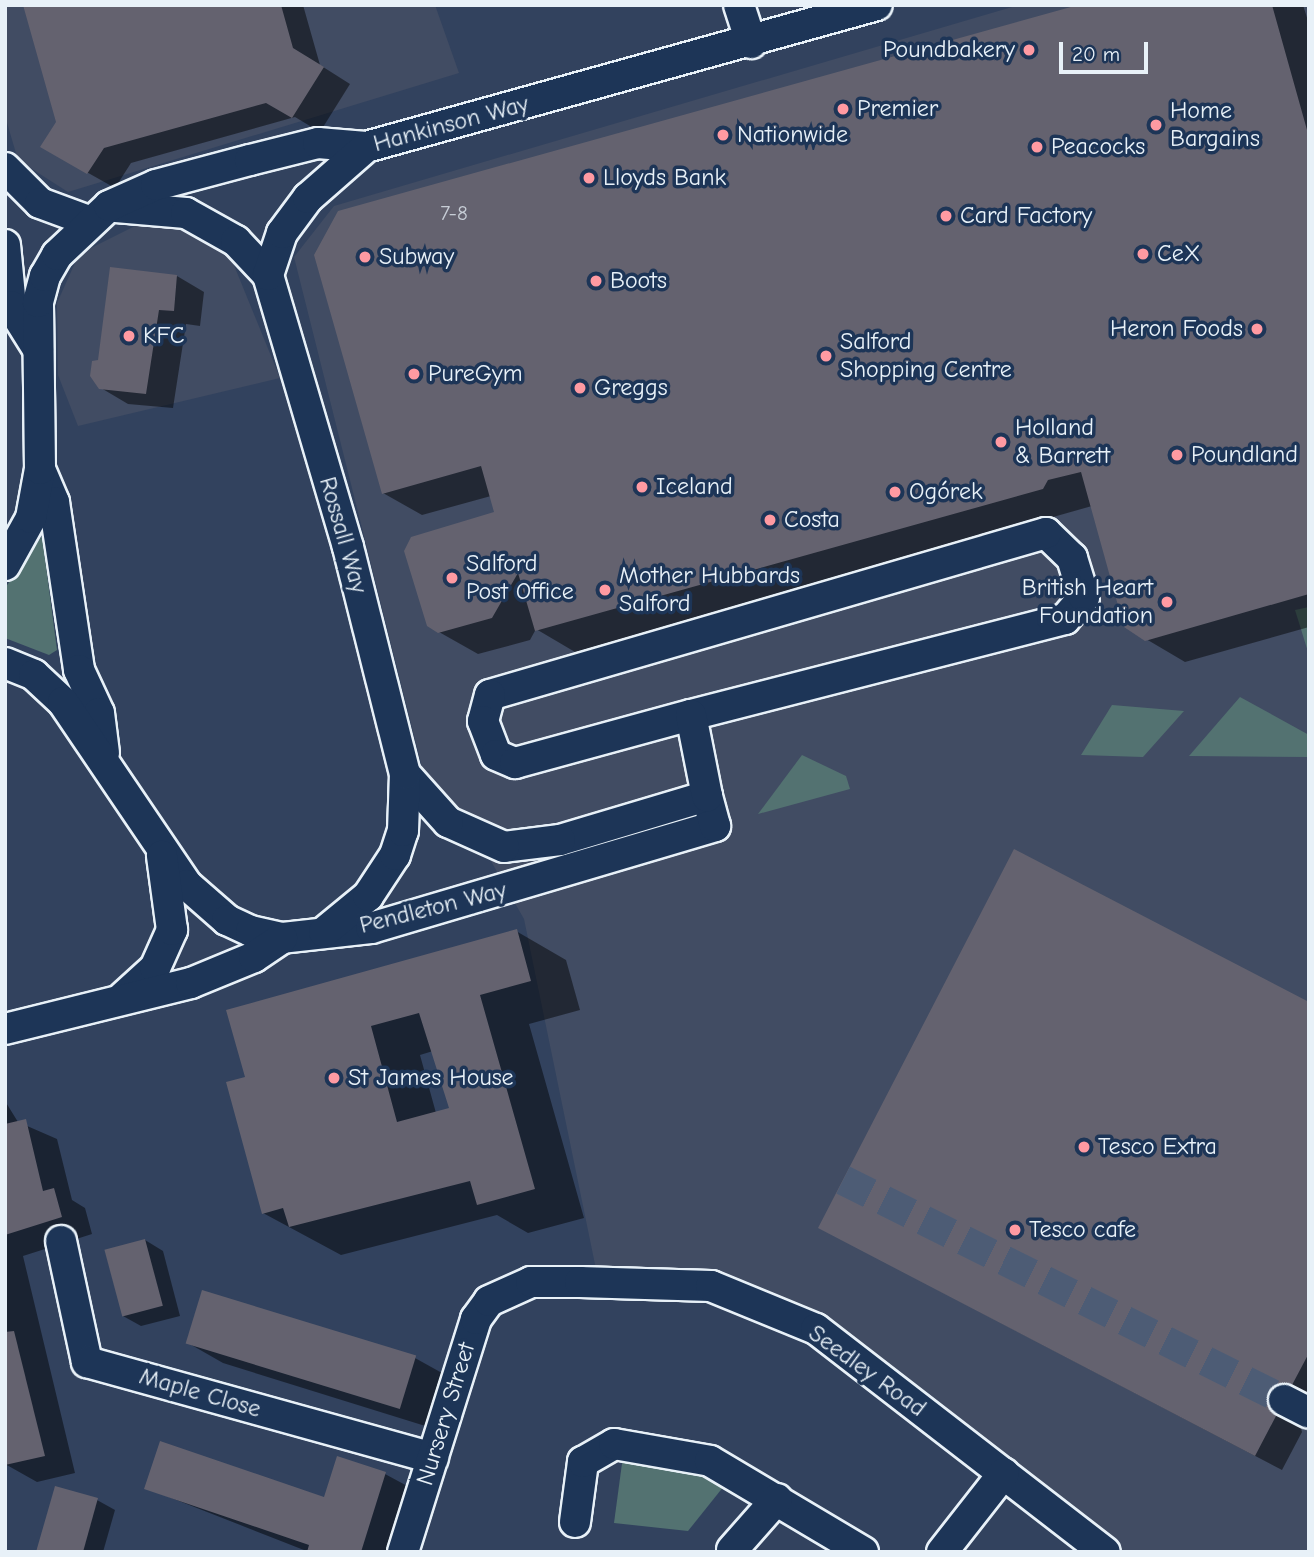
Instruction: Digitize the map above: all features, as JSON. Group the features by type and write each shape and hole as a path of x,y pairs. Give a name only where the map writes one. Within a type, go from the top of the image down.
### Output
{"street":[{"path":"739,5 751,43"},
{"name":"Hankinson Way","path":"40,469 38,350 45,276 99,214 156,185 318,143 366,147 751,43 877,5"},
{"path":"5,168 40,203 99,214 186,213 236,241 268,275 282,233 308,198 366,147"},
{"path":"5,245 11,306 38,350"},
{"name":"Rossall Way","path":"268,275 348,547 405,774 404,831 395,855 368,896 324,932"},
{"path":"5,565 31,518 40,469"},
{"path":"40,469 54,502 79,670 99,713 105,755"},
{"path":"1046,533 1072,558 1083,597 1065,619 691,715 516,763 496,755 483,721 491,695 1046,533"},
{"path":"5,663 44,684 105,755"},
{"path":"405,774 448,822 504,847 560,840 707,796 691,715"},
{"name":"Pendleton Way","path":"105,755 160,850 227,920 282,938 371,928 715,826 707,796"},
{"path":"117,1001 155,968 172,930 160,850"},
{"path":"5,1029 191,983 282,938"},
{"name":"Maple Close","path":"61,1241 87,1362 433,1458"},
{"name":"Seedley Road","path":"509,1290 531,1282 593,1282 711,1286 744,1297 816,1329 1105,1552"},
{"name":"Nursery Street","path":"403,1552 476,1319 489,1301 509,1290"},
{"path":"575,1522 583,1462 614,1444 710,1461 863,1552"},
{"path":"942,1552 1004,1473"},
{"path":"732,1550 777,1499"}],"shaded area":[{"path":"5,5 435,5 459,73 68,192 18,160 5,116"},
{"path":"1019,5 1309,5 1309,1552 1114,1552 825,1327 597,1274 524,919 467,819 423,771 294,257 334,206"},
{"path":"137,225 181,225 229,253 280,378 78,426 58,375 57,303 79,254"}],"green space":[{"path":"42,536 57,650 49,655 5,638 5,588"},
{"path":"1309,607 1309,655 1295,610"},
{"path":"1240,697 1309,735 1309,757 1189,756"},
{"path":"1112,705 1184,711 1143,757 1081,755"},
{"path":"802,755 846,776 850,789 758,814"},
{"path":"623,1456 701,1473 724,1486 688,1531 614,1523"}],"building":[{"path":"23,5 281,5 293,48 324,67 292,118 266,103 104,148 87,174 40,147 56,122"},
{"name":"Salford Shopping Centre","path":"1078,5 1272,5 1309,137 1309,594 1145,641 1124,627 1081,472 1048,480 1043,489 535,631 518,573 492,618 438,633 427,626 404,551 411,537 494,512 481,466 382,494 314,255 338,211"},
{"name":"KFC","path":"110,267 177,275 174,311 159,310 146,394 99,389 90,376 92,361 98,360"},
{"name":"Tesco Extra","path":"1014,849 1309,1002 1309,1353 1292,1385 1275,1385 1268,1393 1276,1416 1255,1456 818,1228"},
{"name":"St James House","path":"517,929 531,981 480,995 535,1189 477,1205 470,1181 289,1227 283,1208 262,1214 226,1082 245,1077 226,1010","holes":["419,1013 449,1108 397,1122 371,1026"]},
{"path":"26,1119 43,1191 54,1188 62,1217 5,1235 5,1124"},
{"path":"145,1239 163,1306 122,1317 104,1250"},
{"path":"202,1290 416,1355 400,1409 186,1344"},
{"path":"14,1331 45,1456 5,1465 5,1332"},
{"path":"160,1441 324,1497 337,1456 386,1472 361,1552 307,1552 309,1545 144,1489"},
{"path":"55,1486 98,1498 83,1552 36,1552"}],"tunnel":[{"path":"843,1180 1284,1400"}],"place":[{"name":"Poundbakery","path":"1029,50"},
{"name":"Premier","path":"843,109"},
{"name":"Home Bargains","path":"1156,125"},
{"name":"Nationwide","path":"723,135"},
{"name":"Peacocks","path":"1037,147"},
{"name":"Lloyds Bank","path":"589,178"},
{"name":"Card Factory","path":"946,216"},
{"name":"CeX","path":"1143,254"},
{"name":"Subway","path":"365,257"},
{"name":"Boots","path":"596,281"},
{"name":"Heron Foods","path":"1257,329"},
{"name":"KFC","path":"129,336"},
{"name":"Salford Shopping Centre","path":"826,356"},
{"name":"PureGym","path":"414,374"},
{"name":"Greggs","path":"580,388"},
{"name":"Holland & Barrett","path":"1001,442"},
{"name":"Poundland","path":"1177,455"},
{"name":"Iceland","path":"642,487"},
{"name":"Ogórek","path":"895,492"},
{"name":"Costa","path":"770,520"},
{"name":"Salford Post Office","path":"452,578"},
{"name":"Mother Hubbards Salford","path":"605,590"},
{"name":"British Heart Foundation","path":"1167,602"},
{"name":"St James House","path":"334,1078"},
{"name":"Tesco Extra","path":"1084,1147"},
{"name":"Tesco cafe","path":"1015,1230"}]}
